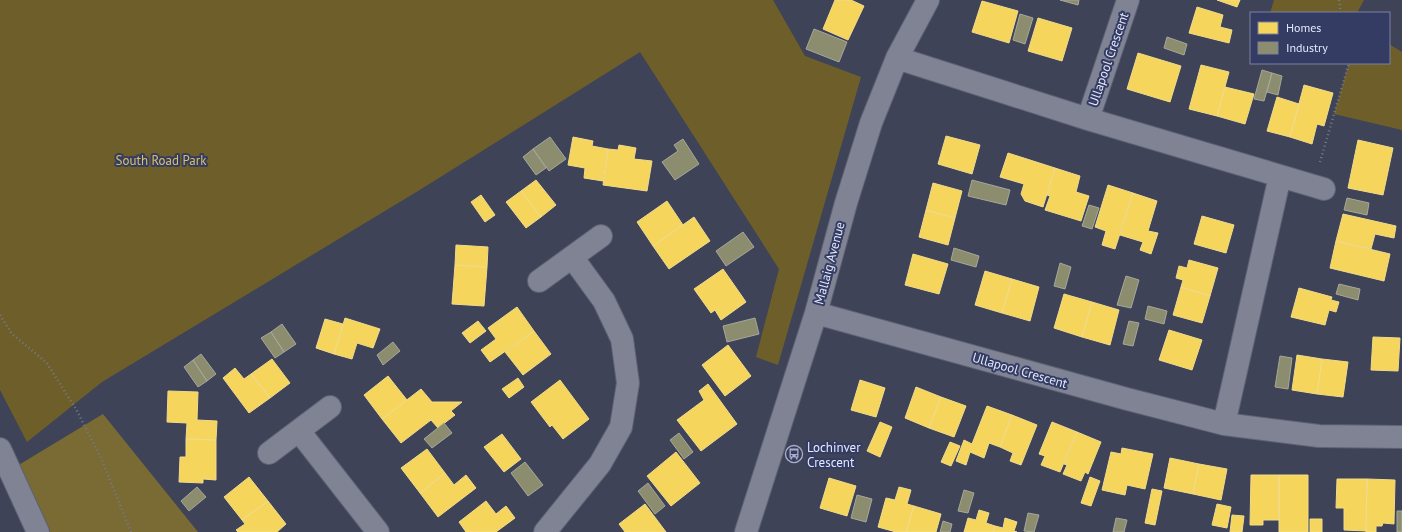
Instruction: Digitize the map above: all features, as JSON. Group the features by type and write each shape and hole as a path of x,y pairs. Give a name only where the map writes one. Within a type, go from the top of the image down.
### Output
{"street":[{"name":"Mallaig Avenue","path":"753,530 816,313 850,188 871,123 897,58 928,0"},
{"name":"Ullapool Crescent","path":"1088,119 1128,0"},
{"name":"Ullapool Crescent","path":"897,58 1088,119 1319,187"},
{"path":"1224,424 1280,176"},
{"path":"539,281 601,236"},
{"path":"545,532 604,458 621,427 628,383 622,339 604,301 572,257"},
{"name":"Ullapool Crescent","path":"816,313 1127,399 1224,424 1319,436 1402,437"},
{"path":"269,453 330,407"},
{"path":"299,431 378,532"},
{"path":"0,449 38,532"}],"path":[{"path":"1338,0 1341,12"},
{"path":"1319,187 1349,64"},
{"path":"0,316 12,334 46,362 76,409 101,458 132,532"}],"green space":[{"name":"South Road Park","path":"0,0 773,0 805,56 861,77 778,365 756,357 779,269 640,52 418,191 102,382 27,442 0,390"},
{"path":"1274,0 1364,0 1358,12 1270,12"},
{"path":"1390,45 1402,52 1402,130 1334,114 1349,64 1390,64"}],"shaded area":[{"path":"103,414 198,532 50,532 17,466"}],"building: Homes":[{"path":"835,0 851,0 864,6 848,40 823,29"},
{"path":"1217,0 1240,0 1237,7"},
{"path":"982,1 1018,11 1009,43 972,32"},
{"path":"1197,7 1223,15 1220,27 1232,30 1229,43 1189,33"},
{"path":"1038,18 1072,28 1062,61 1028,51"},
{"path":"1138,53 1181,66 1170,102 1127,89"},
{"path":"1201,65 1229,72 1217,116 1189,109"},
{"path":"1304,85 1333,93 1324,126 1317,124 1312,144 1290,137"},
{"path":"1225,87 1254,94 1245,124 1217,116"},
{"path":"1277,97 1299,104 1290,137 1267,131"},
{"path":"946,136 980,145 972,174 938,164"},
{"path":"573,137 593,141 592,146 608,149 603,181 584,178 585,168 568,165"},
{"path":"1358,140 1393,148 1383,195 1348,188"},
{"path":"619,145 636,148 634,159 652,161 647,191 603,185 608,149 618,150"},
{"path":"1008,153 1055,168 1043,207 1025,201 1021,194 1024,184 1000,177"},
{"path":"1055,168 1080,176 1076,192 1089,196 1081,221 1045,210 1050,196 1047,195"},
{"path":"536,180 556,205 541,217 521,191"},
{"path":"933,183 962,191 955,218 926,210"},
{"path":"1108,185 1133,193 1115,249 1102,245 1106,231 1095,227"},
{"path":"521,191 541,217 526,228 506,202"},
{"path":"1133,193 1157,201 1148,231 1158,233 1151,254 1140,250 1143,242 1120,235"},
{"path":"481,195 495,215 485,222 471,202"},
{"path":"667,201 683,225 653,246 637,222"},
{"path":"926,210 955,218 948,245 919,237"},
{"path":"1343,214 1396,226 1394,238 1375,234 1371,249 1336,241"},
{"path":"1202,216 1234,225 1226,253 1194,244"},
{"path":"694,217 710,241 669,269 653,246"},
{"path":"1336,241 1390,254 1384,281 1330,268"},
{"path":"456,245 488,247 487,267 455,265"},
{"path":"913,254 948,264 939,294 905,285"},
{"path":"1189,260 1218,268 1210,296 1181,287 1183,280 1176,278 1179,266 1187,268"},
{"path":"455,265 487,267 484,306 452,304"},
{"path":"723,269 746,302 721,320 715,310 711,313 694,289"},
{"path":"985,271 1012,279 1002,313 975,305"},
{"path":"1012,279 1039,287 1030,321 1002,313"},
{"path":"1181,287 1210,296 1202,323 1173,315"},
{"path":"1299,288 1332,297 1331,300 1339,302 1336,312 1329,310 1325,325 1291,317"},
{"path":"1064,294 1092,302 1082,337 1054,328"},
{"path":"1092,302 1119,310 1110,345 1082,337"},
{"path":"517,307 534,331 490,362 481,350 496,339 488,328"},
{"path":"345,318 380,329 373,348 357,343 352,359 334,354"},
{"path":"325,319 343,324 334,354 316,348"},
{"path":"478,321 486,331 470,343 462,333"},
{"path":"1169,330 1202,340 1192,370 1159,360"},
{"path":"534,331 551,354 523,375 505,352"},
{"path":"1373,337 1400,338 1398,371 1371,370"},
{"path":"728,345 751,376 725,396 702,365"},
{"path":"1297,355 1322,359 1317,394 1292,390"},
{"path":"272,359 290,383 270,398 251,374"},
{"path":"1322,359 1348,362 1343,397 1317,394"},
{"path":"235,368 244,379 251,374 270,398 249,413 223,378"},
{"path":"388,376 407,400 382,419 364,395"},
{"path":"518,378 524,387 509,398 502,389"},
{"path":"560,380 589,419 563,439 552,425 550,427 531,402"},
{"path":"860,380 885,388 876,417 851,410"},
{"path":"708,384 737,424 701,451 677,420 704,400 699,391"},
{"path":"916,387 941,397 929,428 905,418"},
{"path":"421,389 432,402 462,402 451,411 455,415 438,428 431,420 401,443 382,419"},
{"path":"168,391 198,392 197,420 217,421 216,440 186,439 187,423 167,422"},
{"path":"941,397 966,406 954,437 929,428"},
{"path":"987,406 1012,415 1000,447 989,443 984,458 970,452 966,465 956,461 964,440 972,444"},
{"path":"1012,415 1037,425 1021,465 1010,461 1013,453 1000,447"},
{"path":"880,422 892,427 880,457 867,451"},
{"path":"1052,422 1077,432 1060,472 1041,465 1045,456 1039,454"},
{"path":"1077,432 1101,442 1088,474 1085,472 1081,481 1063,474 1067,465 1064,464"},
{"path":"502,434 521,459 504,472 484,447"},
{"path":"186,439 216,440 216,480 203,479 203,483 179,482 180,457 186,457"},
{"path":"950,442 960,446 951,466 941,462"},
{"path":"1122,448 1153,454 1145,489 1127,485 1125,495 1102,490 1111,452 1121,454"},
{"path":"427,449 445,473 420,493 401,468"},
{"path":"676,452 700,483 671,506 647,476"},
{"path":"1170,458 1199,464 1193,494 1164,488"},
{"path":"1199,464 1227,469 1221,500 1193,494"},
{"path":"445,473 454,485 466,475 476,488 438,517 420,493"},
{"path":"1251,475 1279,475 1279,520 1263,520 1263,525 1250,525"},
{"path":"1279,475 1308,475 1308,532 1279,532"},
{"path":"249,477 268,501 242,520 224,497"},
{"path":"1090,477 1100,481 1091,506 1081,503"},
{"path":"829,478 856,486 847,516 820,508"},
{"path":"1337,479 1367,479 1366,531 1344,530 1344,508 1336,508"},
{"path":"1367,479 1395,480 1394,524 1383,523 1382,526 1376,526 1376,532 1366,532"},
{"path":"899,487 911,490 907,504 914,506 906,532 896,532 878,527 886,498 895,500"},
{"path":"1152,489 1162,491 1155,525 1145,523"},
{"path":"268,501 286,524 277,532 238,532 236,530 245,524 242,520"},
{"path":"486,501 496,514 506,506 515,518 496,532 466,532 459,522"},
{"path":"645,504 666,532 625,532 619,524"},
{"path":"1217,504 1231,507 1227,528 1212,525"},
{"path":"914,506 941,514 936,532 906,532"},
{"path":"979,510 989,513 986,523 995,526 993,532 964,532 968,518 976,520"},
{"path":"1232,515 1244,516 1242,532 1230,532"},
{"path":"1005,518 1017,522 1014,531 1017,532 993,532 995,526 1003,528"},
{"path":"1310,519 1322,519 1322,532 1310,532"}],"building: Industry":[{"path":"1060,0 1079,0 1078,5"},
{"path":"1020,14 1033,18 1025,44 1013,40"},
{"path":"814,29 847,42 839,62 806,49"},
{"path":"1167,37 1187,44 1184,55 1164,48"},
{"path":"1262,70 1272,73 1264,101 1254,99"},
{"path":"1272,73 1282,76 1278,95 1267,92"},
{"path":"550,137 566,159 549,171 533,149"},
{"path":"683,139 699,164 675,180 662,162 678,151 674,145"},
{"path":"533,149 546,168 536,175 523,157"},
{"path":"972,180 1010,190 1006,205 968,196"},
{"path":"1347,198 1369,203 1367,215 1344,210"},
{"path":"1089,205 1099,208 1092,229 1082,226"},
{"path":"743,232 754,247 726,266 716,251"},
{"path":"954,248 979,256 976,267 951,260"},
{"path":"1060,263 1071,267 1065,289 1054,286"},
{"path":"1126,276 1139,280 1131,308 1117,305"},
{"path":"1339,284 1360,289 1358,300 1336,294"},
{"path":"1148,306 1167,311 1164,324 1145,319"},
{"path":"755,318 759,334 727,342 723,326"},
{"path":"1129,321 1139,323 1133,346 1123,344"},
{"path":"282,324 296,344 284,352 271,332"},
{"path":"271,332 284,352 275,358 261,338"},
{"path":"393,342 400,351 383,365 377,355"},
{"path":"201,354 216,374 207,381 193,360"},
{"path":"1280,356 1292,358 1288,389 1275,387"},
{"path":"193,360 207,381 198,387 184,367"},
{"path":"444,423 452,433 432,448 424,439"},
{"path":"679,433 693,452 684,459 670,440"},
{"path":"525,462 543,485 528,496 511,473"},
{"path":"648,483 665,506 655,514 638,491"},
{"path":"197,487 206,497 189,511 181,501"},
{"path":"964,490 974,493 968,513 958,511"},
{"path":"857,495 872,499 866,522 851,518"},
{"path":"1397,511 1402,511 1402,532 1397,532"},
{"path":"1028,513 1039,515 1034,532 1024,531"},
{"path":"1116,518 1127,520 1124,532 1113,532"},
{"path":"943,521 952,524 950,532 940,532"}],"place":[{"name":"Lochinver Crescent","path":"794,454"}]}
